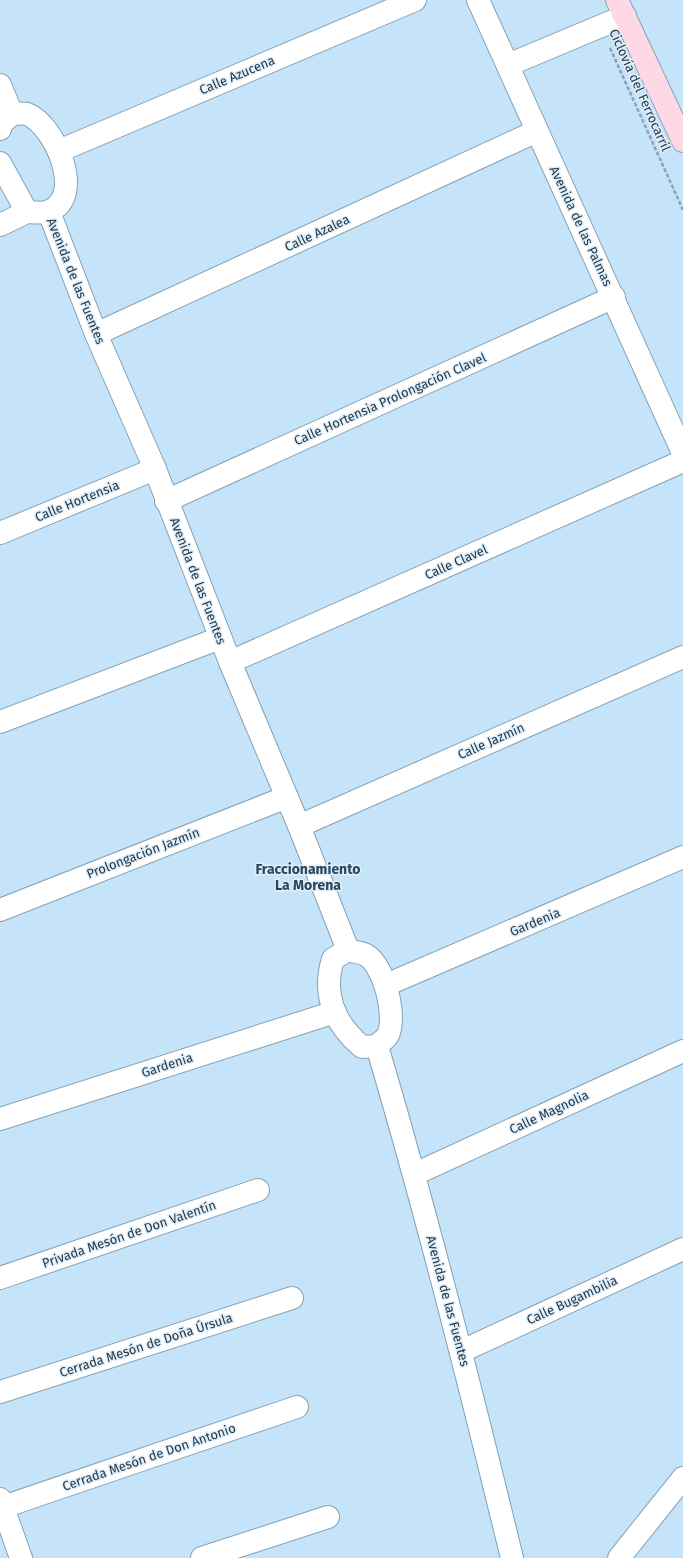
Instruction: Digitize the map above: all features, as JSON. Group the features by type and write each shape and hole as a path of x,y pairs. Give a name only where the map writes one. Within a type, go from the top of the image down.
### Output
{"street":[{"name":"Calle Azucena","path":"59,151 415,0"},
{"name":"Avenida de las Palmas","path":"478,0 683,453"},
{"path":"508,66 600,26 621,8 683,141"},
{"path":"0,84 6,122 27,114 41,124 52,136 59,151 66,176 65,191 59,204 0,225"},
{"name":"Calle Azalea","path":"96,334 537,131"},
{"name":"Avenida de las Fuentes","path":"0,164 38,212 96,334 154,469 220,638 299,826 348,950"},
{"name":"Calle Hortensia Prolongación Clavel","path":"166,501 614,298"},
{"name":"Calle Clavel","path":"230,662 683,461"},
{"name":"Calle Hortensia","path":"0,533 154,469"},
{"path":"0,722 220,638"},
{"name":"Calle Jazmín","path":"299,826 683,657"},
{"name":"Prolongación Jazmín","path":"0,910 287,797"},
{"name":"Gardenia","path":"386,985 683,857"},
{"path":"348,950 366,955 378,969 386,985 391,1021 388,1035 377,1046 362,1047 347,1034 335,1012 330,995 328,975 333,959 348,950"},
{"name":"Gardenia","path":"0,1118 335,1012"},
{"name":"Avenida de las Fuentes","path":"377,1046 415,1174 462,1351 512,1558"},
{"name":"Calle Magnolia","path":"415,1174 683,1051"},
{"name":"Privada Mesón de Don Valentín","path":"0,1278 258,1190"},
{"name":"Calle Bugambilia","path":"462,1351 683,1249"},
{"name":"Cerrada Mesón de Doña Úrsula","path":"0,1392 292,1298"},
{"name":"Cerrada Mesón de Don Antonio","path":"1,1505 297,1407"},
{"path":"619,1558 683,1478"},
{"path":"1,1505 21,1558"},
{"path":"202,1558 328,1517"}],"path":[{"name":"Ciclovía del Ferrocarril","path":"600,26 683,210"}],"district":[{"name":"Fraccionamiento La Morena","path":"308,878"}]}
